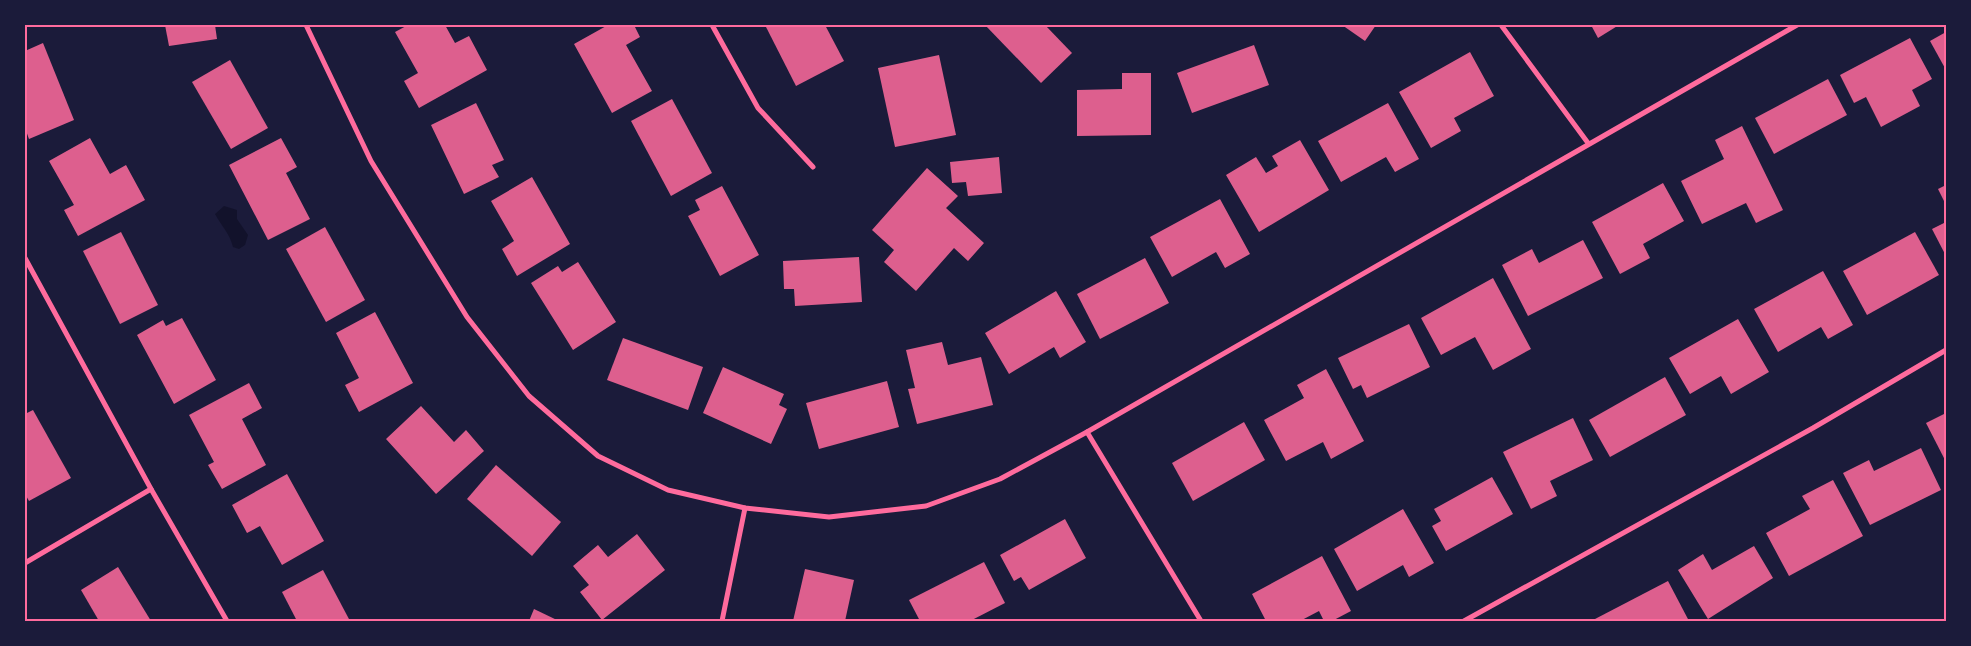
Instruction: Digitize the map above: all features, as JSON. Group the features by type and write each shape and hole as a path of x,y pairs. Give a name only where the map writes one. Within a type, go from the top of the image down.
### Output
{"street":[{"path":"306,25 371,161 467,317 529,396 598,456 668,490 745,508 829,517 926,506 1000,479 1087,432 1588,143 1797,25"},
{"path":"712,25 758,108 813,167"},
{"path":"1501,25 1588,143"},
{"path":"25,258 151,489 227,621"},
{"path":"1464,621 1813,428 1946,350"},
{"path":"1087,432 1201,621"},
{"path":"25,563 151,489"},
{"path":"722,621 745,508"}],"shaded area":[{"path":"224,206 237,210 237,219 248,235 245,245 239,249 233,247 215,214"}],"building":[{"path":"165,25 215,25 217,39 169,46"},
{"path":"408,25 445,25 455,43 469,36 487,70 419,108 404,81 418,73 395,32"},
{"path":"608,25 634,25 640,37 626,45 652,91 612,113 574,44"},
{"path":"765,25 825,25 844,61 796,86"},
{"path":"985,25 1045,25 1072,53 1041,83"},
{"path":"1342,25 1376,25 1365,41"},
{"path":"1591,25 1619,25 1598,38"},
{"path":"1946,32 1946,70 1930,41"},
{"path":"1910,38 1932,79 1912,90 1920,106 1881,127 1866,97 1854,103 1840,75"},
{"path":"43,43 74,120 29,139 25,128 25,51"},
{"path":"1254,45 1269,85 1192,113 1177,73"},
{"path":"1470,52 1494,96 1454,118 1461,131 1431,148 1399,92"},
{"path":"939,55 956,135 895,147 878,68"},
{"path":"230,60 268,128 231,149 192,82"},
{"path":"1122,73 1151,73 1151,135 1077,136 1077,90 1122,89"},
{"path":"1828,79 1847,115 1774,154 1755,118"},
{"path":"672,99 712,173 671,196 631,121"},
{"path":"476,103 504,160 492,165 499,177 464,194 431,125"},
{"path":"1388,103 1419,159 1395,172 1386,157 1341,182 1318,141"},
{"path":"1742,126 1783,210 1756,223 1746,203 1702,224 1681,181 1724,159 1715,140"},
{"path":"90,138 110,174 126,165 145,200 78,236 64,210 74,205 49,161"},
{"path":"281,138 297,167 286,173 310,219 268,240 229,165"},
{"path":"1300,140 1329,190 1259,232 1226,175 1256,157 1266,173 1278,166 1272,156"},
{"path":"999,157 1002,193 968,196 966,182 952,183 950,162"},
{"path":"927,168 958,196 946,208 984,243 968,261 954,248 916,291 884,262 894,250 872,230"},
{"path":"532,177 570,244 517,276 502,249 514,241 491,201"},
{"path":"1663,183 1684,221 1643,244 1650,258 1620,274 1592,222"},
{"path":"1946,185 1946,205 1938,189"},
{"path":"722,186 759,255 720,276 688,216 700,210 695,200"},
{"path":"1220,199 1250,254 1225,268 1216,252 1172,277 1150,237"},
{"path":"1946,222 1946,256 1932,229"},
{"path":"325,227 365,300 326,322 286,249"},
{"path":"121,232 158,305 120,324 83,251"},
{"path":"1915,232 1939,275 1867,315 1843,271"},
{"path":"1583,240 1603,278 1528,316 1502,265 1532,249 1539,263"},
{"path":"859,257 862,302 795,306 794,289 784,289 783,261"},
{"path":"1145,258 1169,303 1100,339 1077,294"},
{"path":"578,262 616,322 573,350 531,283 558,266 562,272"},
{"path":"1823,271 1853,325 1828,339 1821,327 1778,352 1754,309"},
{"path":"1493,278 1531,349 1493,370 1475,337 1441,355 1421,318"},
{"path":"1056,291 1086,342 1060,358 1054,347 1009,374 985,333"},
{"path":"375,312 413,383 359,412 345,385 359,378 336,333"},
{"path":"182,318 216,380 174,404 137,335 163,320 166,326"},
{"path":"1738,319 1769,372 1731,394 1721,376 1690,394 1669,358"},
{"path":"1409,324 1430,367 1367,398 1361,385 1353,389 1338,358"},
{"path":"623,338 703,367 688,410 607,380"},
{"path":"942,342 948,365 981,357 993,405 917,424 908,389 915,388 906,350"},
{"path":"723,367 784,394 779,405 787,409 771,444 703,413"},
{"path":"1326,369 1364,441 1331,459 1323,442 1286,461 1264,420 1304,398 1297,385"},
{"path":"1665,377 1686,415 1610,457 1589,420"},
{"path":"887,381 899,427 819,449 806,403"},
{"path":"249,383 262,408 242,419 266,465 222,489 208,465 214,462 189,415"},
{"path":"421,406 454,442 466,430 484,451 436,494 386,439"},
{"path":"33,410 71,478 29,501 25,494 25,414"},
{"path":"1946,413 1946,462 1926,423"},
{"path":"1573,418 1593,460 1550,481 1557,496 1531,509 1503,452"},
{"path":"1244,422 1265,460 1193,501 1172,463"},
{"path":"1921,448 1941,490 1870,525 1843,473 1869,460 1874,471"},
{"path":"496,465 561,522 532,556 467,499"},
{"path":"287,474 324,541 282,565 260,526 247,533 232,505"},
{"path":"1492,477 1513,514 1446,551 1432,526 1441,521 1434,509"},
{"path":"1833,480 1863,536 1789,576 1766,533 1810,509 1802,496"},
{"path":"1403,509 1434,563 1409,577 1403,565 1357,591 1334,549"},
{"path":"1065,519 1086,558 1029,590 1021,577 1014,581 1000,555"},
{"path":"637,534 665,570 602,620 580,592 589,585 573,566 598,545 608,557"},
{"path":"1754,546 1773,578 1708,619 1678,570 1703,554 1712,570"},
{"path":"1322,556 1351,611 1332,621 1324,621 1319,611 1300,621 1266,621 1252,594"},
{"path":"984,562 1005,603 970,621 920,621 909,600"},
{"path":"118,567 151,621 99,621 81,590"},
{"path":"805,569 854,580 845,621 793,621"},
{"path":"323,570 350,621 297,621 282,592"},
{"path":"1668,581 1689,621 1596,621 1595,619"},
{"path":"534,609 559,621 529,621"}]}
